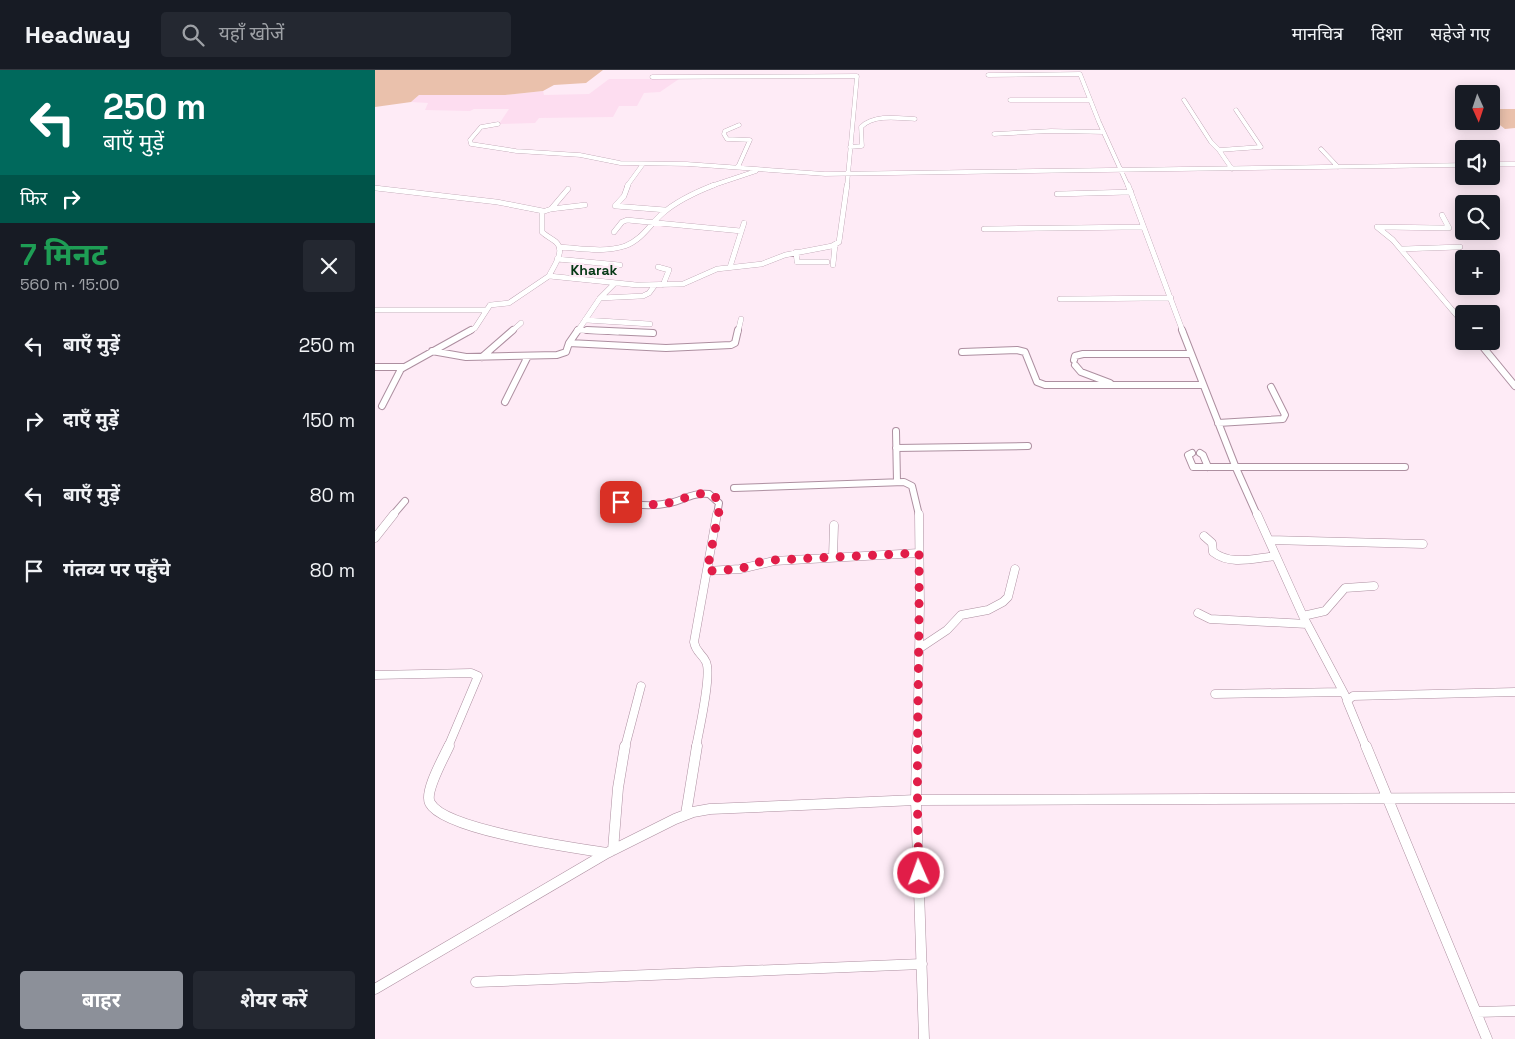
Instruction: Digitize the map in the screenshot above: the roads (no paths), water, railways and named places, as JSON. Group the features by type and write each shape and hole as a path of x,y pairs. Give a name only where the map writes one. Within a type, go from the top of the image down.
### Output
{"street":[{"path":"769,74 850,73 858,70"},
{"path":"988,74 1080,74 1103,132 1123,171 1191,354 1236,468 1303,616 1344,695 1487,1039"},
{"path":"549,276 593,279 615,283 663,285 685,283 714,270 762,264 782,255 835,245 839,242 849,174 857,76 652,77"},
{"path":"1010,100 1090,100"},
{"path":"1185,100 1211,142 1232,169"},
{"path":"1219,150 1261,148 1235,110"},
{"path":"850,147 862,146 861,127 867,121 888,118 915,119"},
{"path":"498,124 481,127 470,140 471,144 523,152 580,155 613,162 738,167 814,174 1455,165"},
{"path":"738,167 750,140 727,139 724,134 725,131 739,125"},
{"path":"994,134 1103,132"},
{"path":"1321,148 1338,167"},
{"path":"643,164 627,186 625,196 615,206 665,210"},
{"path":"1500,164 1515,164"},
{"path":"559,247 607,249 625,246 645,233 665,210 700,191 732,178 763,169"},
{"path":"375,188 497,202 543,211 585,205"},
{"path":"551,209 568,189"},
{"path":"1122,197 1061,198 1056,195 1131,192"},
{"path":"375,368 403,367 433,352 475,328 490,305 512,301 549,276 557,259 559,247 557,242 541,230 543,211"},
{"path":"1442,216 1449,228 1377,227 1401,249 1455,313"},
{"path":"614,232 625,220 741,231"},
{"path":"730,267 744,223"},
{"path":"984,229 1143,227"},
{"path":"833,264 835,245"},
{"path":"1401,249 1460,247"},
{"path":"796,252 797,262 827,262"},
{"path":"557,259 620,265"},
{"path":"657,267 669,270 663,285"},
{"path":"433,352 451,356 482,357 561,354 565,352 577,330 600,298 615,283"},
{"path":"600,298 643,296 649,293 655,285"},
{"path":"1060,299 1171,298"},
{"path":"375,310 486,310"},
{"path":"569,343 666,348 731,345 735,343 741,319"},
{"path":"585,320 650,324"},
{"path":"482,357 521,323"},
{"path":"577,330 653,333"},
{"path":"962,352 1017,350 1025,352 1037,382 1042,384 1203,385"},
{"path":"1485,350 1515,386"},
{"path":"1114,385 1081,372 1074,362 1075,356 1083,354 1191,354"},
{"path":"505,402 528,356"},
{"path":"382,406 403,367"},
{"path":"1218,424 1283,419 1285,415 1271,387"},
{"path":"895,431 897,482"},
{"path":"896,448 1028,446"},
{"path":"1192,454 1188,455 1192,467 1405,468"},
{"path":"1200,454 1203,455 1208,467"},
{"path":"734,488 897,482 909,484 915,493 919,553 920,648 916,800 925,1039"},
{"path":"620,488 618,500 627,504 666,503 696,494 711,496 717,499 720,506 694,642 696,651 706,662 707,679 687,814"},
{"path":"375,538 405,501"},
{"path":"833,557 834,525"},
{"path":"1204,536 1212,543 1213,552 1225,560 1276,556"},
{"path":"1269,540 1423,544"},
{"path":"707,571 742,568 765,561 919,553"},
{"path":"920,648 947,630 961,615 989,610 1003,602 1007,597 1015,569"},
{"path":"1303,616 1325,611 1345,588 1374,586"},
{"path":"1198,613 1210,619 1307,624"},
{"path":"375,675 471,673 478,676 430,791 429,803 436,812 447,818 503,834 610,851"},
{"path":"610,851 619,779 641,686"},
{"path":"1215,694 1353,696 1515,692"},
{"path":"375,989 610,851 687,814 710,809 916,800 1515,798"},
{"path":"476,982 922,964"},
{"path":"1477,1012 1515,1011"}],"district":[{"name":"Kharak","path":"594,270"}]}
